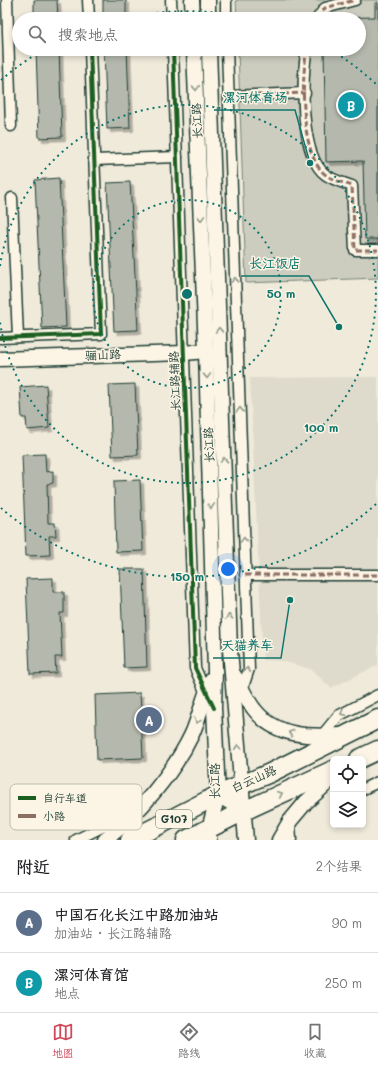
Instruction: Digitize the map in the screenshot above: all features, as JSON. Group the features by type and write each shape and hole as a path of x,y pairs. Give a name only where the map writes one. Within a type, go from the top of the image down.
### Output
{"highway":[{"name":"白云山路","path":"126,833 146,832 218,795 242,786 378,719"},
{"path":"365,756 378,750"},
{"name":"白云山路","path":"186,840 209,834 244,811 308,781 330,780"}],"main road":[{"path":"192,0 193,12"},
{"path":"208,0 208,12"},
{"name":"长江路","path":"194,56 206,350 215,671 214,708 218,795 209,834"},
{"name":"长江路","path":"209,56 232,672 246,840"},
{"name":"骊山路","path":"0,359 184,353 206,350"},
{"path":"142,810 166,776 192,734 201,711 206,692 215,671"},
{"path":"232,672 255,710 273,726 293,734 321,736 344,735"},
{"path":"279,840 290,821 306,802 330,781"},
{"path":"218,795 244,811"},
{"path":"105,840 126,833"}],"street":[{"path":"7,0 11,126"},
{"path":"88,0 89,12"},
{"path":"171,0 172,12"},
{"path":"226,0 226,12"},
{"path":"323,12 326,8 355,0"},
{"path":"0,338 101,334 90,56"},
{"name":"长江路辅路","path":"173,56 195,668 214,708"},
{"path":"227,56 249,669 243,689 235,706"},
{"path":"306,56 304,63 306,135 314,161 326,175 352,186 355,250 378,250"},
{"path":"229,96 305,93"},
{"path":"94,160 177,157"},
{"path":"12,198 18,337"},
{"path":"245,575 378,575"},
{"path":"305,756 338,716 378,695"},
{"path":"366,788 378,782"},
{"path":"290,821 291,840"},
{"path":"76,840 96,830"}],"shaded area":[{"path":"236,0 378,0 378,278 246,283 238,56 366,56 366,12 237,12"},
{"path":"378,377 378,665 331,688 311,669 282,661 263,660 250,378"}],"building":[{"path":"34,0 57,0 58,12 34,12"},
{"path":"103,0 126,0 126,12 103,12"},
{"path":"375,3 378,3 378,239 365,239 363,161 326,162 324,56 366,56 366,17 375,17"},
{"path":"36,56 59,56 62,137 39,138"},
{"path":"104,56 127,56 130,128 107,129"},
{"path":"59,178 66,327 42,328 35,180"},
{"path":"130,182 138,330 114,331 107,183"},
{"path":"135,384 138,455 112,456 109,385"},
{"path":"46,385 49,428 27,430 26,418 22,418 20,387"},
{"path":"45,454 46,472 53,471 53,483 47,484 48,523 55,523 56,536 49,536 50,555 26,556 22,455"},
{"path":"140,480 143,551 116,552 114,481"},
{"path":"120,569 144,569 147,667 124,668"},
{"path":"53,578 53,592 64,592 64,613 60,613 62,657 55,657 56,673 30,674 26,579"},
{"path":"140,693 143,758 97,760 95,695"}],"marked path":[{"path":"322,12 325,8 355,0"},
{"path":"306,56 304,78 304,116 311,152 317,166 326,175 352,186 355,250 378,250"},
{"path":"229,96 305,93"},
{"path":"245,575 378,575"}],"cycle path":[{"path":"0,338 101,334 90,56"},
{"path":"173,56 195,668 214,708"}],"place":[{"name":"漯河体育馆","path":"351,105"},
{"name":"漯河体育场","path":"310,163"},
{"name":"长江饭店","path":"339,327"},
{"name":"天猫养车","path":"290,600"},
{"name":"中国石化长江中路加油站","path":"149,720"}]}
